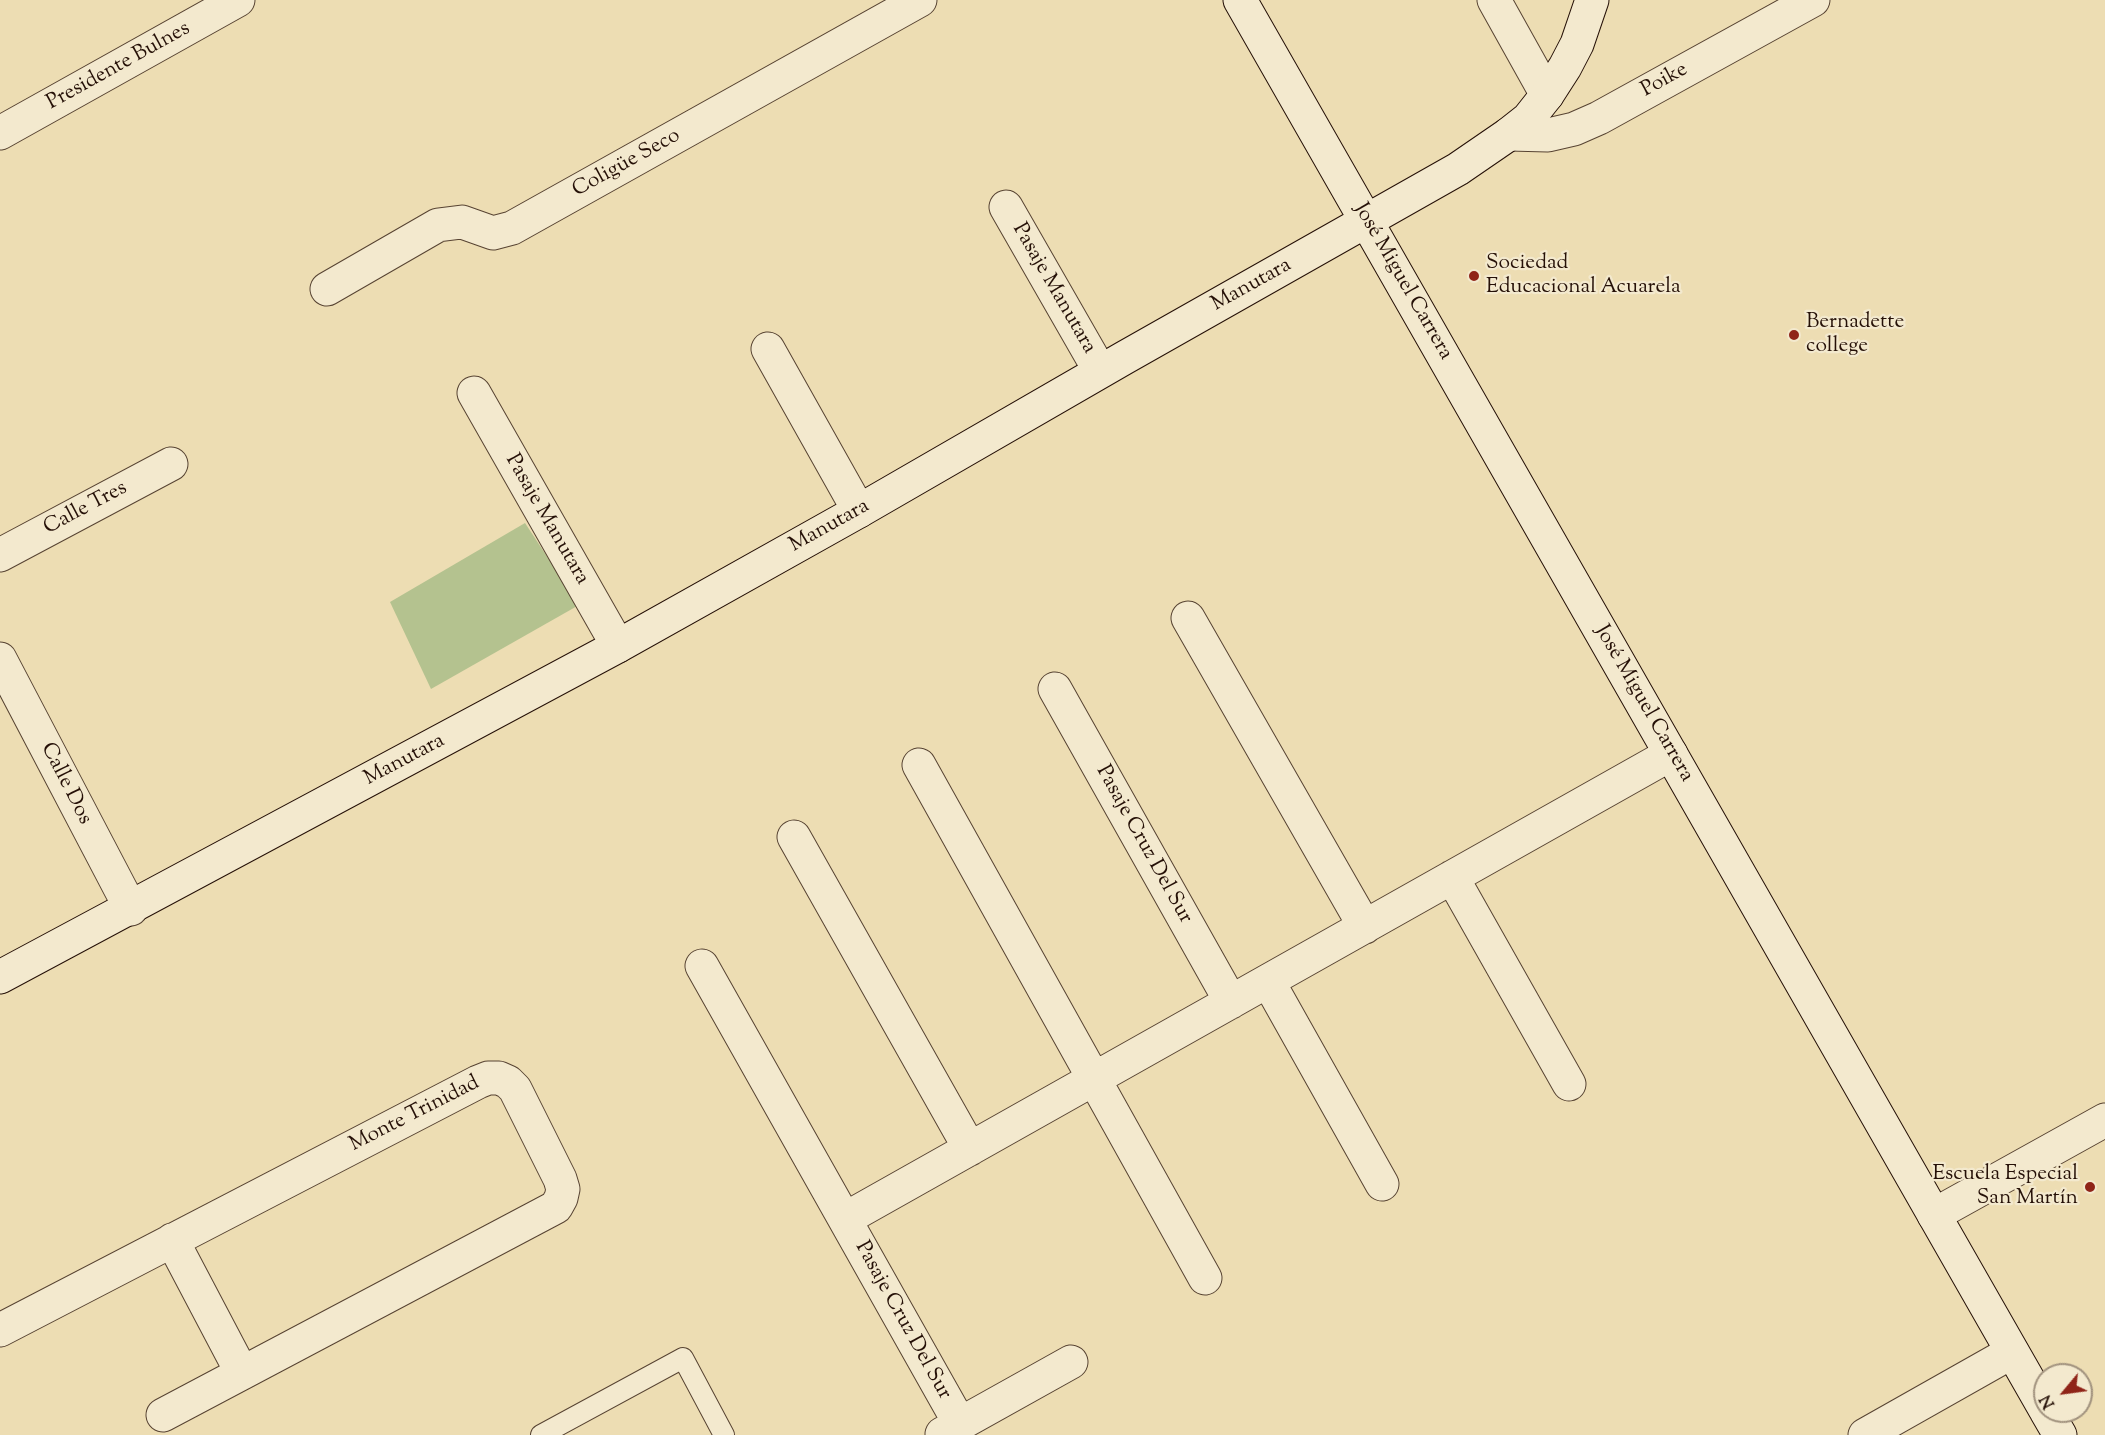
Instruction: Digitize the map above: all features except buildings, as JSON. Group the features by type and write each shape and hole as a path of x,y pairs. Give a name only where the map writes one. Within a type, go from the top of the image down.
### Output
{"street":[{"name":"Presidente Bulnes","path":"0,133 238,0"},
{"name":"Coligüe Seco","path":"327,289 438,225 462,222 493,232 512,228 920,0"},
{"name":"José Miguel Carrera","path":"1240,0 2033,1388"},
{"path":"1494,0 1547,95"},
{"name":"Manutara","path":"0,978 618,646 1458,169 1528,119 1565,67 1592,0"},
{"name":"Poike","path":"1509,134 1548,135 1574,129 1599,118 1813,0"},
{"name":"Pasaje Manutara","path":"1006,207 1100,372"},
{"path":"768,349 859,511"},
{"name":"Pasaje Manutara","path":"474,393 618,646"},
{"name":"Calle Tres","path":"0,555 171,464"},
{"path":"1188,618 1365,927"},
{"name":"Calle Dos","path":"0,659 130,909"},
{"name":"Pasaje Cruz Del Sur","path":"1055,689 1231,1002"},
{"name":"Pasaje Cruz Del Sur","path":"844,1219 1671,754"},
{"path":"919,765 1205,1278"},
{"path":"794,837 970,1149"},
{"path":"1452,877 1569,1084"},
{"name":"Pasaje Cruz Del Sur","path":"702,966 844,1219 950,1430 1071,1362"},
{"path":"1268,981 1382,1184"},
{"name":"Monte Trinidad","path":"0,1330 478,1082 488,1078 499,1078 508,1082 515,1089 560,1179 563,1189 556,1207 163,1415"},
{"path":"1934,1215 2105,1120"},
{"path":"172,1240 242,1373"},
{"path":"1865,1435 2012,1352"}],"lane":[{"path":"541,1435 566,1429 683,1358 724,1435"}],"green space":[{"path":"525,523 579,605 431,689 390,602"}],"place":[{"name":"Sociedad Educacional Acuarela","path":"1474,276"},
{"name":"Bernadette college","path":"1794,335"},
{"name":"Escuela Especial San Martín","path":"2090,1187"}]}
